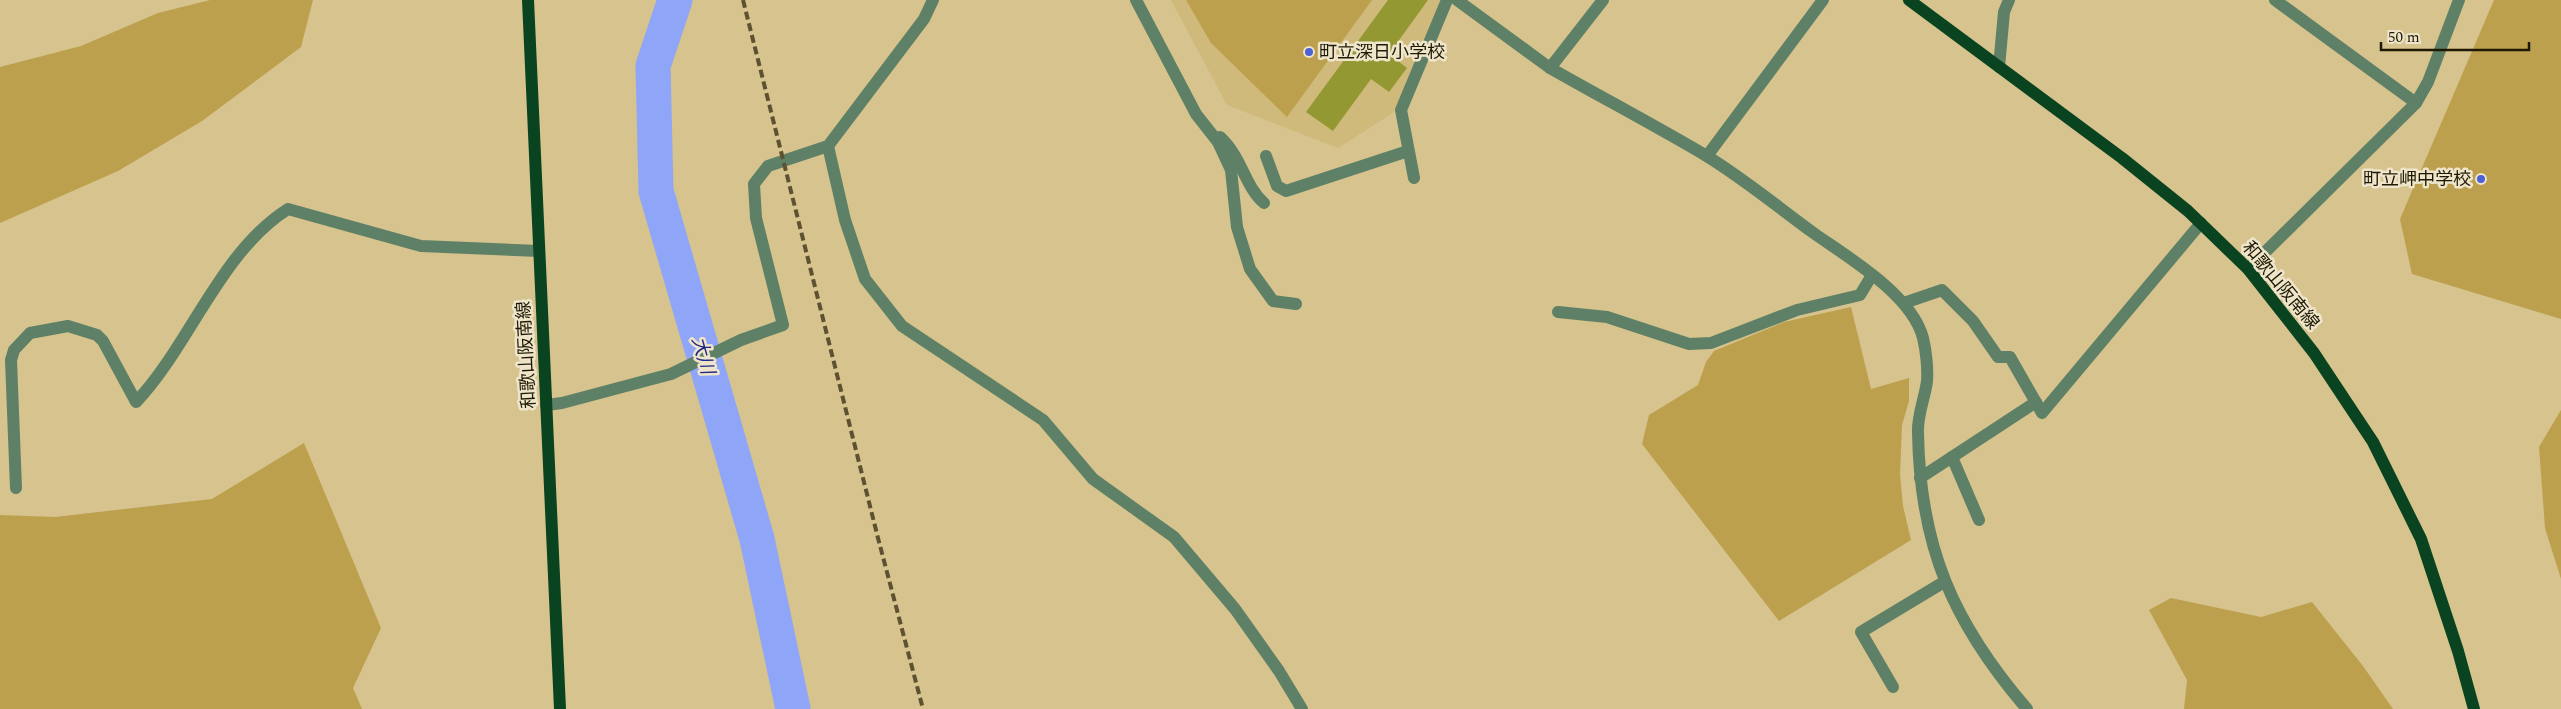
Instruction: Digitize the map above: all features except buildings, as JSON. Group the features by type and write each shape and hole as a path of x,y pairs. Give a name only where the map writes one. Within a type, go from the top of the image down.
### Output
{"main road":[{"name":"和歌山阪南線","path":"528,0 560,709"},
{"name":"和歌山阪南線","path":"1909,0 2122,158 2201,223 2248,269 2314,353 2373,442 2422,539 2458,651 2474,709"}],"street":[{"path":"546,405 562,403 671,374 741,340 784,325 756,218 754,184 768,166 828,146 924,20 933,0"},
{"path":"1136,0 1202,121 1218,142 1231,170 1237,227 1250,269 1272,301 1296,304"},
{"path":"1414,178 1401,110 1447,0"},
{"path":"1457,0 1550,68 1707,156 1872,275 1904,303 1923,337 1927,380 1918,429 1920,478 1930,534 1944,582 1958,614 1996,673 2027,709"},
{"path":"1550,68 1603,0"},
{"path":"1707,156 1823,0"},
{"path":"1999,67 2004,12 2008,0"},
{"path":"2275,0 2416,103"},
{"path":"2248,269 2416,103 2428,82 2459,0"},
{"path":"1202,121 1229,145 1246,172 1255,196 1264,203"},
{"path":"828,146 845,220 865,279 902,326 1042,420 1094,479 1174,537 1235,609 1279,671 1302,709"},
{"path":"1266,156 1276,186 1286,192 1408,151"},
{"path":"16,488 12,360 14,350 30,333 68,326 97,335 103,342 136,402 152,385 193,320 234,262 273,219 288,210 421,246 539,251"},
{"path":"1904,303 1942,290 1973,321 1998,357 2010,357 2042,413 2201,223"},
{"path":"1558,312 1607,317 1689,344 1711,343 1797,310 1860,295 1872,275"},
{"path":"1920,478 2036,402"},
{"path":"1952,457 1979,520"},
{"path":"1893,687 1861,632 1944,582"}],"shaded area":[{"path":"210,0 313,0 301,47 202,121 118,171 0,223 0,67 81,46 158,13"},
{"name":"町立深日小学校","path":"1171,0 1442,0 1393,113 1338,148 1227,105"},
{"path":"1186,0 1372,0 1287,117 1211,43"},
{"name":"町立岬中学校","path":"2494,0 2561,0 2561,319 2412,274 2400,219"},
{"path":"1851,307 1871,389 1909,378 1909,401 1902,425 1900,475 1903,506 1911,540 1779,621 1642,444 1649,415 1698,385 1706,362 1714,351 1784,322"},
{"path":"2561,410 2561,579 2545,528 2539,447"},
{"path":"304,443 381,628 353,688 362,709 0,709 0,515 55,517 212,499"},
{"path":"2171,598 2261,617 2312,602 2363,666 2393,709 2184,709 2187,680 2149,610"}],"waterway":[{"name":"大川","path":"675,0 653,66 656,191 757,539 793,709"}],"railway":[{"path":"743,0 878,538 923,709"}],"place":[{"name":"町立深日小学校","path":"1309,52"},
{"name":"町立岬中学校","path":"2481,179"}]}
